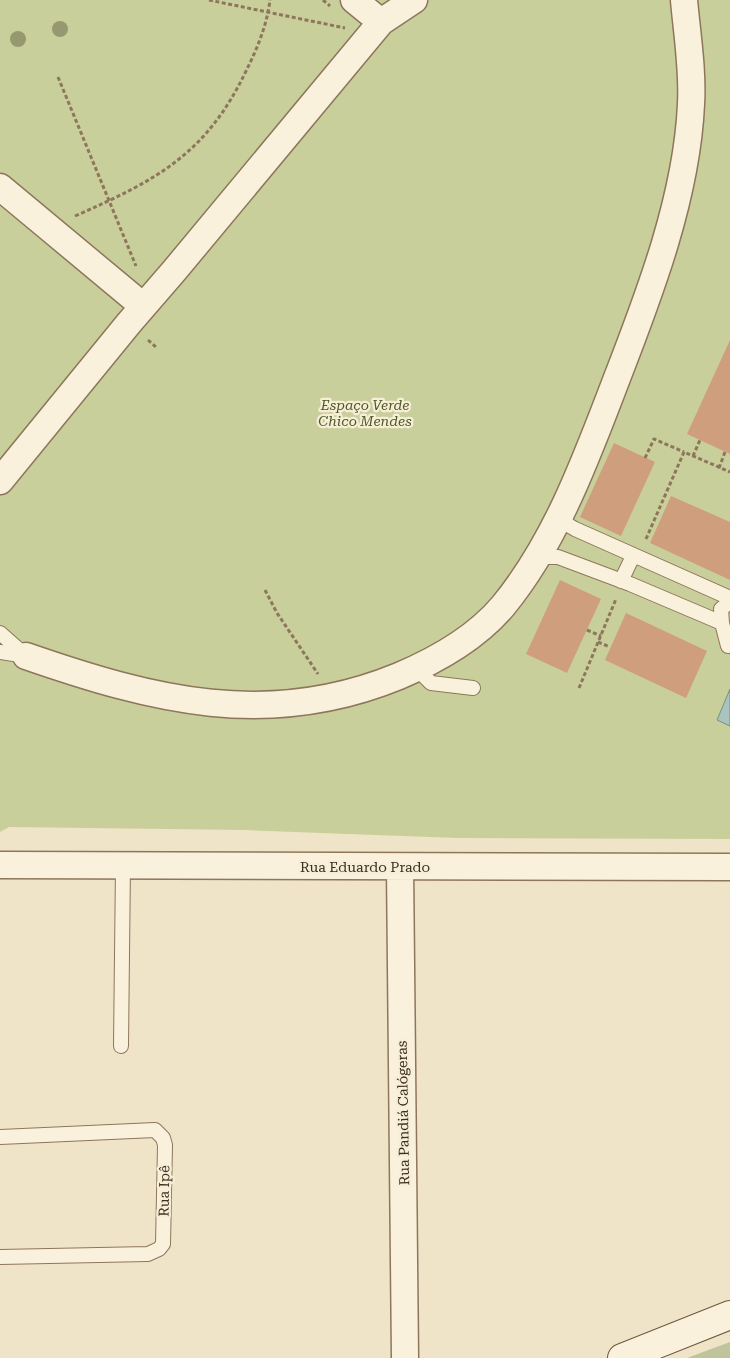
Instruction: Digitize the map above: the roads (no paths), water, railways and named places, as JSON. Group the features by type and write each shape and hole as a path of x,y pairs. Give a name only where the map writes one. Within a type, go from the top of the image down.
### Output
{"street":[{"path":"0,481 143,306 381,22 414,0"},
{"path":"26,656 127,688 198,702 243,705 296,705 380,684 417,669 444,656 468,638 503,606 536,557 560,513 604,411 636,328 666,237 686,163 692,103 684,0"},
{"path":"342,9 381,22"},
{"path":"0,187 143,306"},
{"name":"Rua Eduardo Prado","path":"0,865 730,867"},
{"name":"Rua Pandiá Calógeras","path":"400,867 405,1358"},
{"path":"622,1358 730,1315"}],"lane":[{"path":"560,513 568,525 638,551 730,598"},
{"path":"620,587 638,551"},
{"path":"536,557 558,557 620,587 722,623"},
{"path":"728,646 722,623 722,609 730,602"},
{"path":"0,633 26,656"},
{"path":"0,652 26,656"},
{"path":"417,669 430,683 473,688"},
{"path":"121,1046 122,864"},
{"name":"Rua Ipê","path":"0,1137 155,1130 163,1138 165,1145 162,1244 160,1249 148,1254 0,1257"}],"water":[{"path":"730,689 730,726 717,720"}],"park label":[{"name":"Espaço Verde Chico Mendes","path":"365,414"}]}
